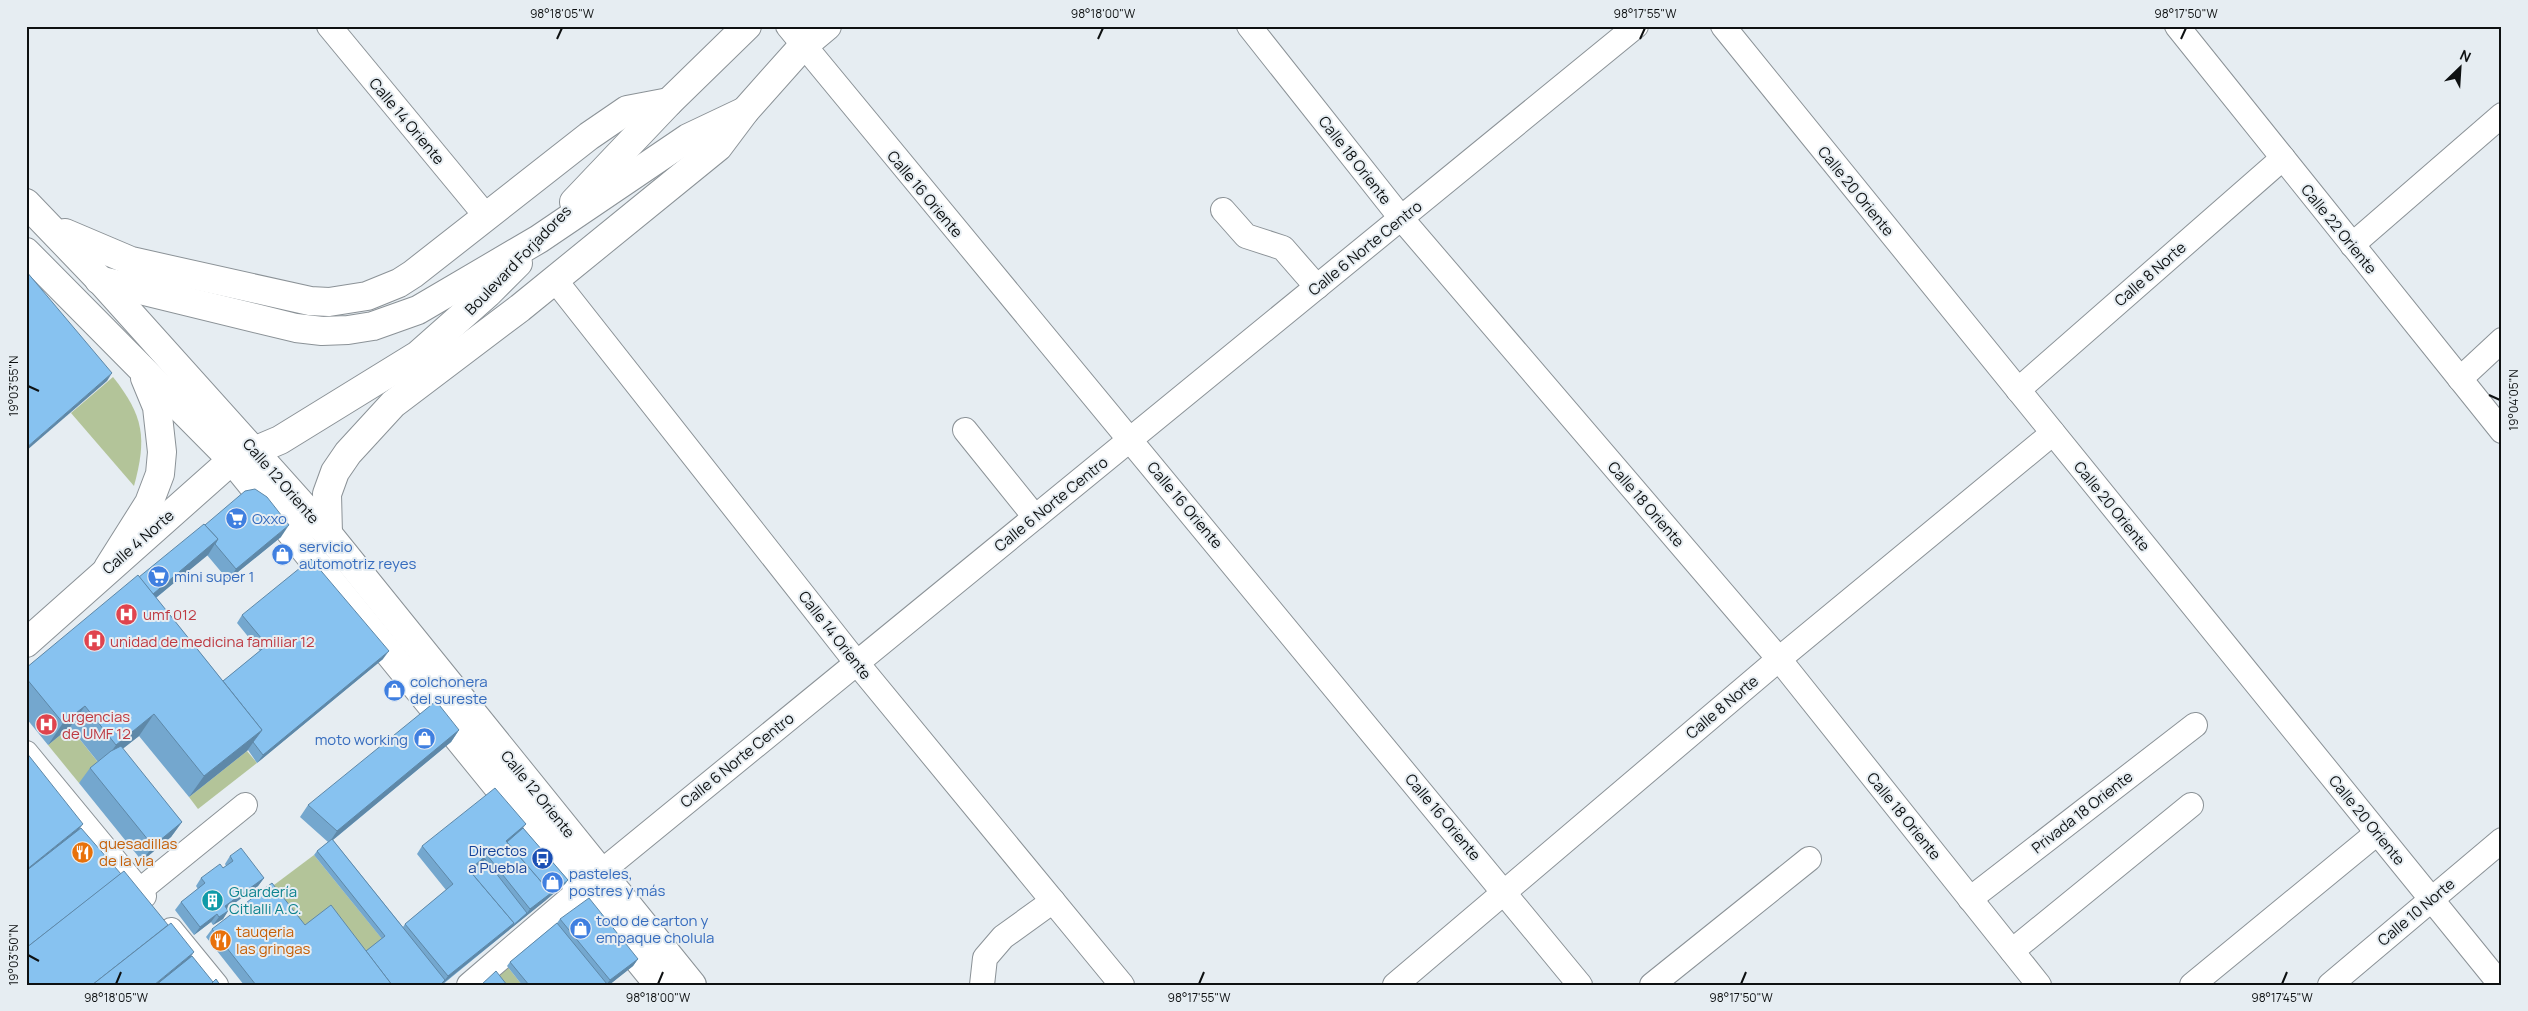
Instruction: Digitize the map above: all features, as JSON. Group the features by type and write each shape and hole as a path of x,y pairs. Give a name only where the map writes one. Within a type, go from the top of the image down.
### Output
{"main road":[{"name":"Boulevard Forjadores","path":"244,456 280,440 418,355 488,293 669,102 747,26"},
{"path":"328,534 327,494 329,485 342,460 360,438 393,404 556,280 718,147 745,111 795,36 827,26"},
{"path":"35,213 84,243 131,261 291,298 329,302 367,296 399,283 556,160 627,110 669,102"},
{"path":"26,244 66,266 100,280 296,328 348,330 388,322 418,310 538,239 688,138 745,111"},
{"name":"Calle 12 Oriente","path":"35,213 100,280 591,879 692,985"},
{"name":"Calle 12 Oriente","path":"26,252 138,366 244,456 328,534 591,879 659,985"},
{"path":"108,568 149,503 160,474 162,452 157,407 151,389 138,366"},
{"name":"Calle 4 Norte","path":"26,643 108,568 244,456"}],"street":[{"name":"Calle 14 Oriente","path":"329,26 486,216"},
{"name":"Calle 18 Oriente","path":"1249,26 1401,218 1779,659 2039,985"},
{"name":"Calle 6 Norte Centro","path":"469,985 591,879 1636,26"},
{"name":"Calle 20 Oriente","path":"1722,26 2501,985"},
{"name":"Calle 22 Oriente","path":"2177,26 2502,431"},
{"name":"Calle 16 Oriente","path":"795,36 1131,439 1580,985"},
{"path":"2352,245 2502,115"},
{"name":"Calle 8 Norte","path":"2018,390 2283,158"},
{"path":"1223,210 1246,236 1283,248 1317,287"},
{"name":"Calle 14 Oriente","path":"556,280 856,662 1122,985"},
{"path":"2460,379 2502,340"},
{"path":"965,430 1035,517"},
{"name":"Calle 8 Norte","path":"1395,985 1779,659 2053,433"},
{"name":"Privada 18 Oriente","path":"1970,899 2195,725"},
{"path":"26,753 216,985"},
{"path":"139,891 245,805"},
{"path":"2012,951 2191,805"},
{"path":"2192,985 2377,833"},
{"name":"Calle 10 Norte","path":"2330,985 2502,840"},
{"path":"1652,985 1809,859"},
{"path":"982,985 985,958 1003,937 1053,901"}],"green space":[{"path":"113,377 131,404 140,428 141,454 134,486 71,413"},
{"path":"70,727 101,766 79,783 48,745"},
{"path":"247,751 257,763 198,809 189,797"},
{"path":"314,855 383,940 359,959 299,933 266,891"},
{"path":"507,966 522,985 495,985 491,979"}],"building":[{"path":"26,271 112,373 26,448"},
{"path":"255,489 267,497 289,525 236,569 215,544 218,539 205,525 245,491"},
{"path":"204,524 218,539 153,594 139,577"},
{"path":"311,559 389,651 263,755 253,742 262,730 223,681 267,645 242,615"},
{"path":"138,575 262,730 204,776 154,714 116,745 85,706 63,723 26,678 26,668"},
{"path":"436,701 459,730 337,831 308,805"},
{"path":"121,746 182,822 153,846 90,768 111,751"},
{"path":"26,752 83,824 26,870"},
{"path":"495,788 526,824 506,841 551,893 530,909 487,855 469,870 514,923 448,976 405,924 453,884 422,846"},
{"path":"81,828 121,874 26,948 26,871"},
{"path":"523,828 568,880 548,897 551,893 507,842"},
{"path":"332,839 445,980 440,985 392,985 366,951 385,936 317,851"},
{"name":"Guardería Citlalli A.C.","path":"241,848 264,878 225,906 228,911 219,917 217,914 200,927 181,902 205,883 201,878 220,864 223,868 233,861 230,856"},
{"path":"485,859 527,913 511,927 514,923 470,871"},
{"path":"124,871 168,925 92,985 26,985 26,948"},
{"path":"272,883 305,925 331,905 392,985 256,985 212,929"},
{"path":"589,898 638,959 610,980 560,919"},
{"path":"171,923 194,952 154,985 92,985"},
{"path":"557,923 606,985 529,985 510,962"},
{"path":"192,956 213,982 210,985 156,985"},
{"path":"496,971 507,985 481,985"},
{"path":"216,979 220,985 210,985"}],"place":[{"name":"Oxxo","path":"236,518"},
{"name":"servicio automotriz reyes","path":"283,555"},
{"name":"mini super 1","path":"158,576"},
{"name":"umf 012","path":"127,614"},
{"name":"unidad de medicina familiar 12","path":"94,641"},
{"name":"colchonera del sureste","path":"394,690"},
{"name":"urgencias de UMF 12","path":"46,725"},
{"name":"moto working","path":"424,739"},
{"name":"quesadillas de la via","path":"83,852"},
{"name":"Directos a Puebla","path":"543,859"},
{"name":"pasteles, postres y más","path":"553,882"},
{"name":"Guardería Citlalli A.C.","path":"213,900"},
{"name":"todo de carton y empaque cholula","path":"580,929"},
{"name":"tauqeria las gringas","path":"220,940"}]}
